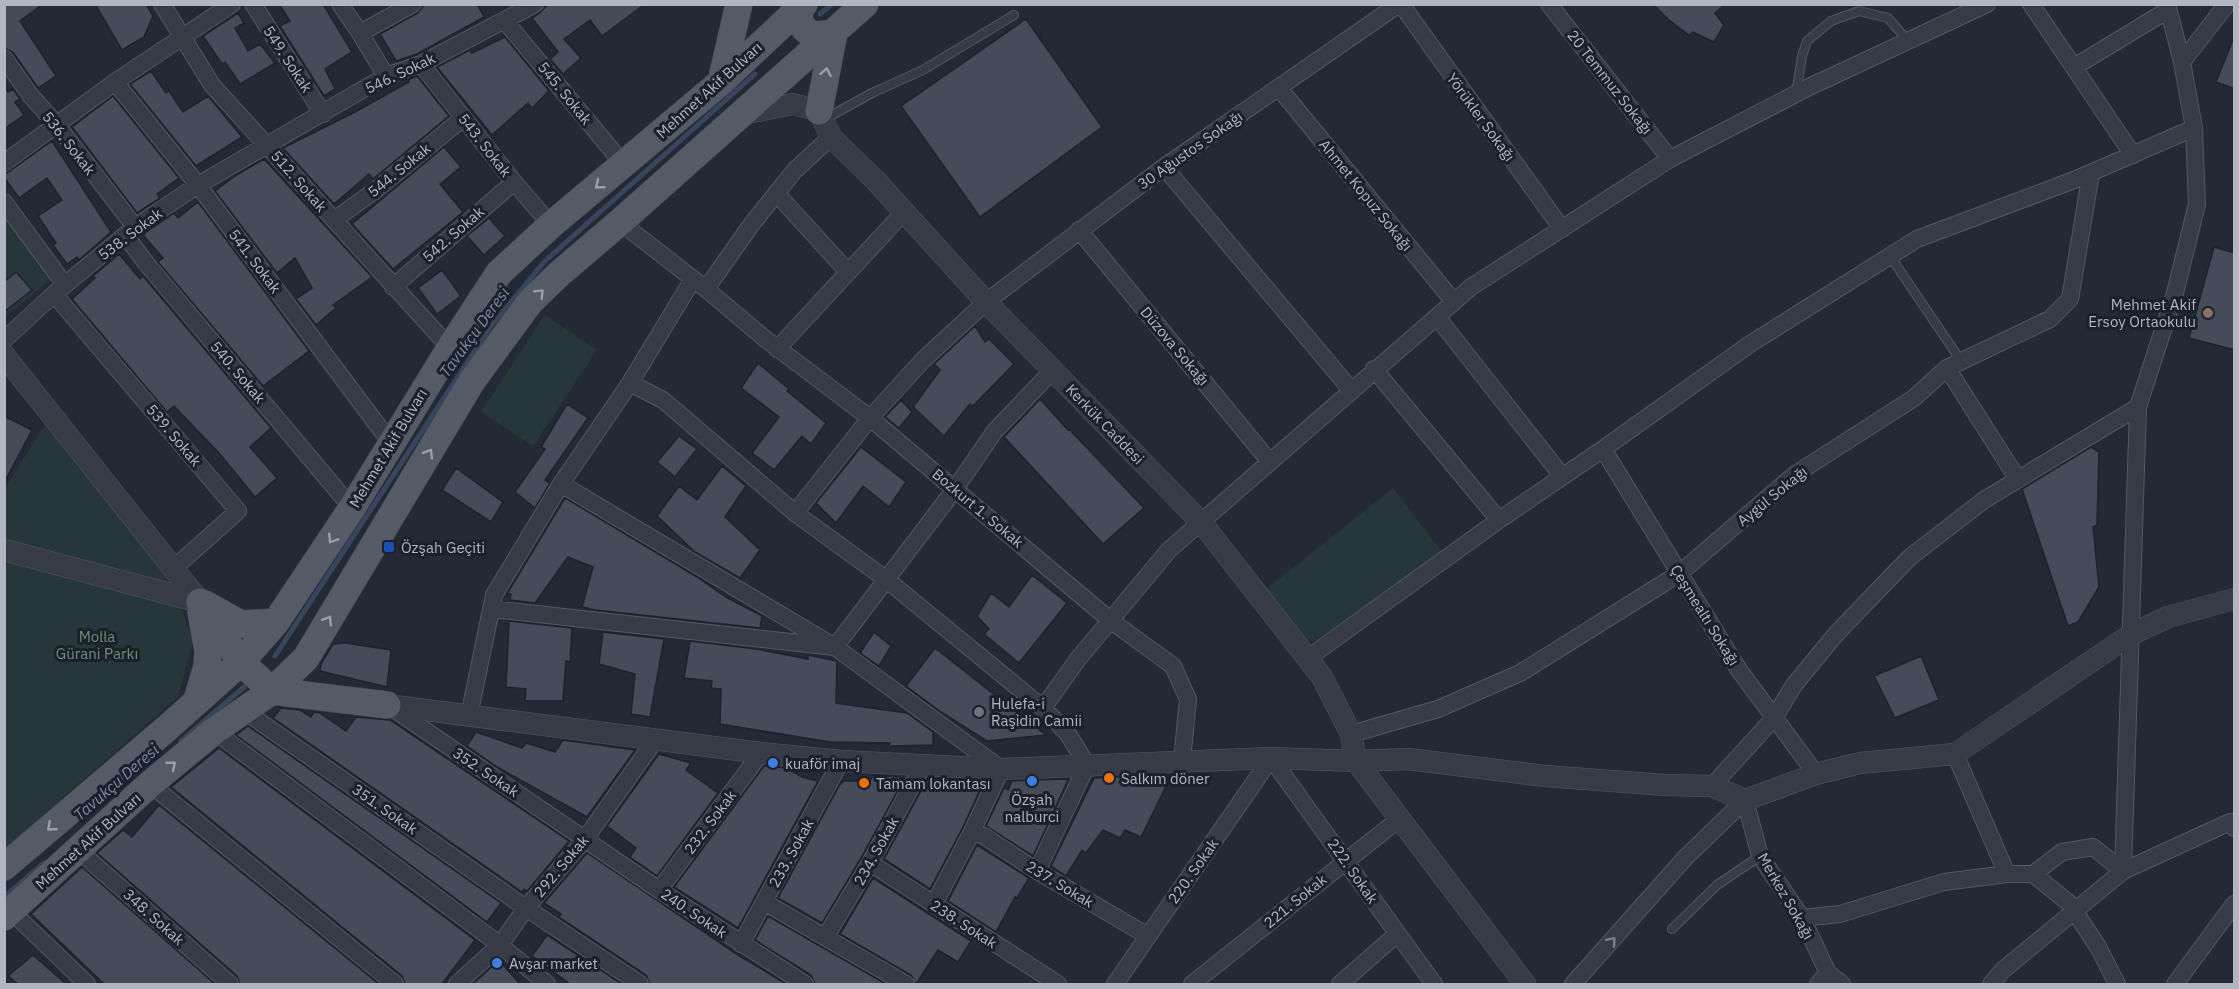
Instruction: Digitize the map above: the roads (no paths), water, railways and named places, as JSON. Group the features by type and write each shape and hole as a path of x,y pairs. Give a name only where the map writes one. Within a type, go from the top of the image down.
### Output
{"main road":[{"path":"721,82 739,4"},
{"name":"Mehmet Akif Bulvarı","path":"8,914 150,784 214,731 272,691 306,658 472,381 530,302 865,4"},
{"path":"801,6 798,18 808,33 816,35 834,33 825,123"},
{"name":"Mehmet Akif Bulvarı","path":"4,867 241,662 276,622 352,508 499,273 551,225 721,82 801,6"},
{"path":"759,45 775,51 787,75 825,123"},
{"path":"200,602 241,662 272,691 387,705"},
{"path":"200,602 241,624 276,622"},
{"path":"197,700 207,666 208,651 200,602"},
{"path":"306,658 306,666 317,682 329,688 387,705"}],"street":[{"name":"512. Sokak","path":"162,4 212,85 450,348"},
{"path":"4,163 115,82 232,4"},
{"name":"549. Sokak","path":"253,4 323,114"},
{"path":"340,4 386,76"},
{"path":"360,33 414,4"},
{"name":"546. Sokak","path":"267,144 386,76 421,64 535,4"},
{"name":"30 Ağustos Sokağı","path":"795,513 870,418 924,359 986,302 1164,167 1400,4"},
{"name":"Yörükler Sokağı","path":"1400,4 1562,229"},
{"name":"20 Temmuz Sokağı","path":"1549,4 1671,159"},
{"path":"1043,708 1078,659 1169,550 1352,391 1374,369 1471,287 1671,159 1796,94 1987,4"},
{"path":"2031,4 2133,154"},
{"path":"2182,62 2227,4"},
{"path":"2074,67 2167,7 2182,62 2194,128 2197,204 2175,293 2138,407 2123,871"},
{"name":"545. Sokak","path":"505,21 624,165"},
{"name":"536. Sokak","path":"4,58 31,96 57,125 130,231"},
{"name":"543. Sokak","path":"421,64 551,225"},
{"name":"541. Sokak","path":"115,82 198,185 391,443"},
{"name":"Ahmet Kopuz Sokağı","path":"1279,88 1454,302"},
{"path":"469,716 494,595 561,484 630,382 700,284 795,170 825,123 793,104 742,114"},
{"name":"544. Sokak","path":"334,220 377,189 463,118"},
{"name":"Kerkük Caddesi","path":"825,123 986,302 1201,522 1322,677 1351,734 1356,761"},
{"path":"1308,658 1499,520 1750,344 1917,239 2091,173 2194,128"},
{"name":"538. Sokak","path":"4,340 130,231 198,185 267,144"},
{"path":"1164,167 1352,391"},
{"name":"Aygül Sokağı","path":"1351,734 1438,709 1520,673 1680,573 1794,476 1914,398 1954,365 2050,319 2070,299 2091,173"},
{"name":"542. Sokak","path":"393,287 514,182"},
{"path":"776,194 848,272"},
{"path":"4,202 60,290"},
{"path":"777,349 904,212"},
{"name":"Bozkurt 1. Sokak","path":"620,222 700,284 777,349 870,418 1110,620 1173,666 1188,699 1182,762"},
{"name":"Düzova Sokağı","path":"1079,230 1270,462"},
{"name":"540. Sokak","path":"130,231 146,263 352,508"},
{"name":"539. Sokak","path":"60,290 238,511 174,568"},
{"path":"1437,317 1562,476"},
{"path":"4,355 200,602"},
{"path":"1954,365 2017,478"},
{"path":"1374,369 1499,520"},
{"path":"835,647 955,489 994,432 1053,370"},
{"path":"630,382 663,400 795,513 887,580 1043,708 1068,734 1087,765"},
{"path":"1712,786 1774,718 1794,685 1836,634 1910,558 1984,500 2017,478 2138,407"},
{"name":"Çeşmealtı Sokağı","path":"1603,449 1739,670 1816,774"},
{"path":"561,484 835,647 1001,769"},
{"path":"4,550 200,602"},
{"path":"1573,984 1685,858 1745,800 1816,774 1860,763 1955,754 2130,635 2168,617 2235,599"},
{"path":"492,609 835,647"},
{"path":"387,705 761,753 841,761 1001,769 1271,758 1356,761 1408,759 1545,776 1665,785 1712,786 1745,800"},
{"name":"352. Sokak","path":"387,705 585,839"},
{"name":"351. Sokak","path":"243,710 526,908 640,984"},
{"path":"214,731 500,945 547,984"},
{"name":"292. Sokak","path":"457,984 500,945 526,908 585,839 656,739"},
{"name":"232. Sokak","path":"659,890 761,753"},
{"path":"1955,754 2007,874"},
{"name":"222. Sokak","path":"1271,758 1434,984"},
{"name":"220. Sokak","path":"1115,984 1271,758"},
{"name":"233. Sokak","path":"741,944 841,761"},
{"path":"1356,761 1525,984"},
{"name":"234. Sokak","path":"826,936 870,863 923,765"},
{"path":"1037,871 1087,765"},
{"path":"934,904 972,832 1001,769"},
{"path":"150,784 395,984"},
{"name":"Merkez Sokağı","path":"1745,800 1760,856 1802,918 1823,979 1842,984"},
{"name":"221. Sokak","path":"1192,984 1399,819"},
{"path":"1991,984 2003,970 2123,871 2230,822 2235,828"},
{"name":"237. Sokak","path":"972,832 984,836 1037,871 1148,936"},
{"name":"240. Sokak","path":"585,839 659,890 805,984"},
{"path":"1802,918 1840,914 1944,882 2007,874 2032,874 2062,852 2093,847 2123,871"},
{"name":"348. Sokak","path":"78,850 230,984"},
{"name":"238. Sokak","path":"870,863 1058,984"},
{"path":"2032,874 2070,904 2098,947 2117,984"},
{"path":"764,902 906,984"},
{"path":"2175,984 2235,904"},
{"path":"8,914 87,984"},
{"path":"1340,984 1397,934"}],"lane":[{"path":"1796,94 1802,56 1807,41 1831,21 1859,10 1888,18 1908,41"},
{"path":"825,123 872,93 922,70 1014,15"},
{"path":"1890,256 1954,365"},
{"path":"1672,929 1717,885 1760,856"}],"waterway":[{"name":"Tavukçu Deresi","path":"820,14 832,4"},
{"name":"Tavukçu Deresi","path":"275,656 491,326 545,261 755,74"},
{"name":"Tavukçu Deresi","path":"181,741 244,687"},
{"name":"Tavukçu Deresi","path":"4,897 44,863"}],"place":[{"name":"Mehmet Akif Ersoy Ortaokulu","path":"2208,313"},
{"name":"Özşah Geçiti","path":"389,547"},
{"name":"Hulefa-i Raşidin Camii","path":"979,712"},
{"name":"kuaför imaj","path":"773,763"},
{"name":"Salkım döner","path":"1109,778"},
{"name":"Özşah nalburci","path":"1032,781"},
{"name":"Tamam lokantası","path":"864,783"},
{"name":"Avşar market","path":"497,963"}],"park label":[{"name":"Molla Gürani Parkı","path":"97,644"}]}
